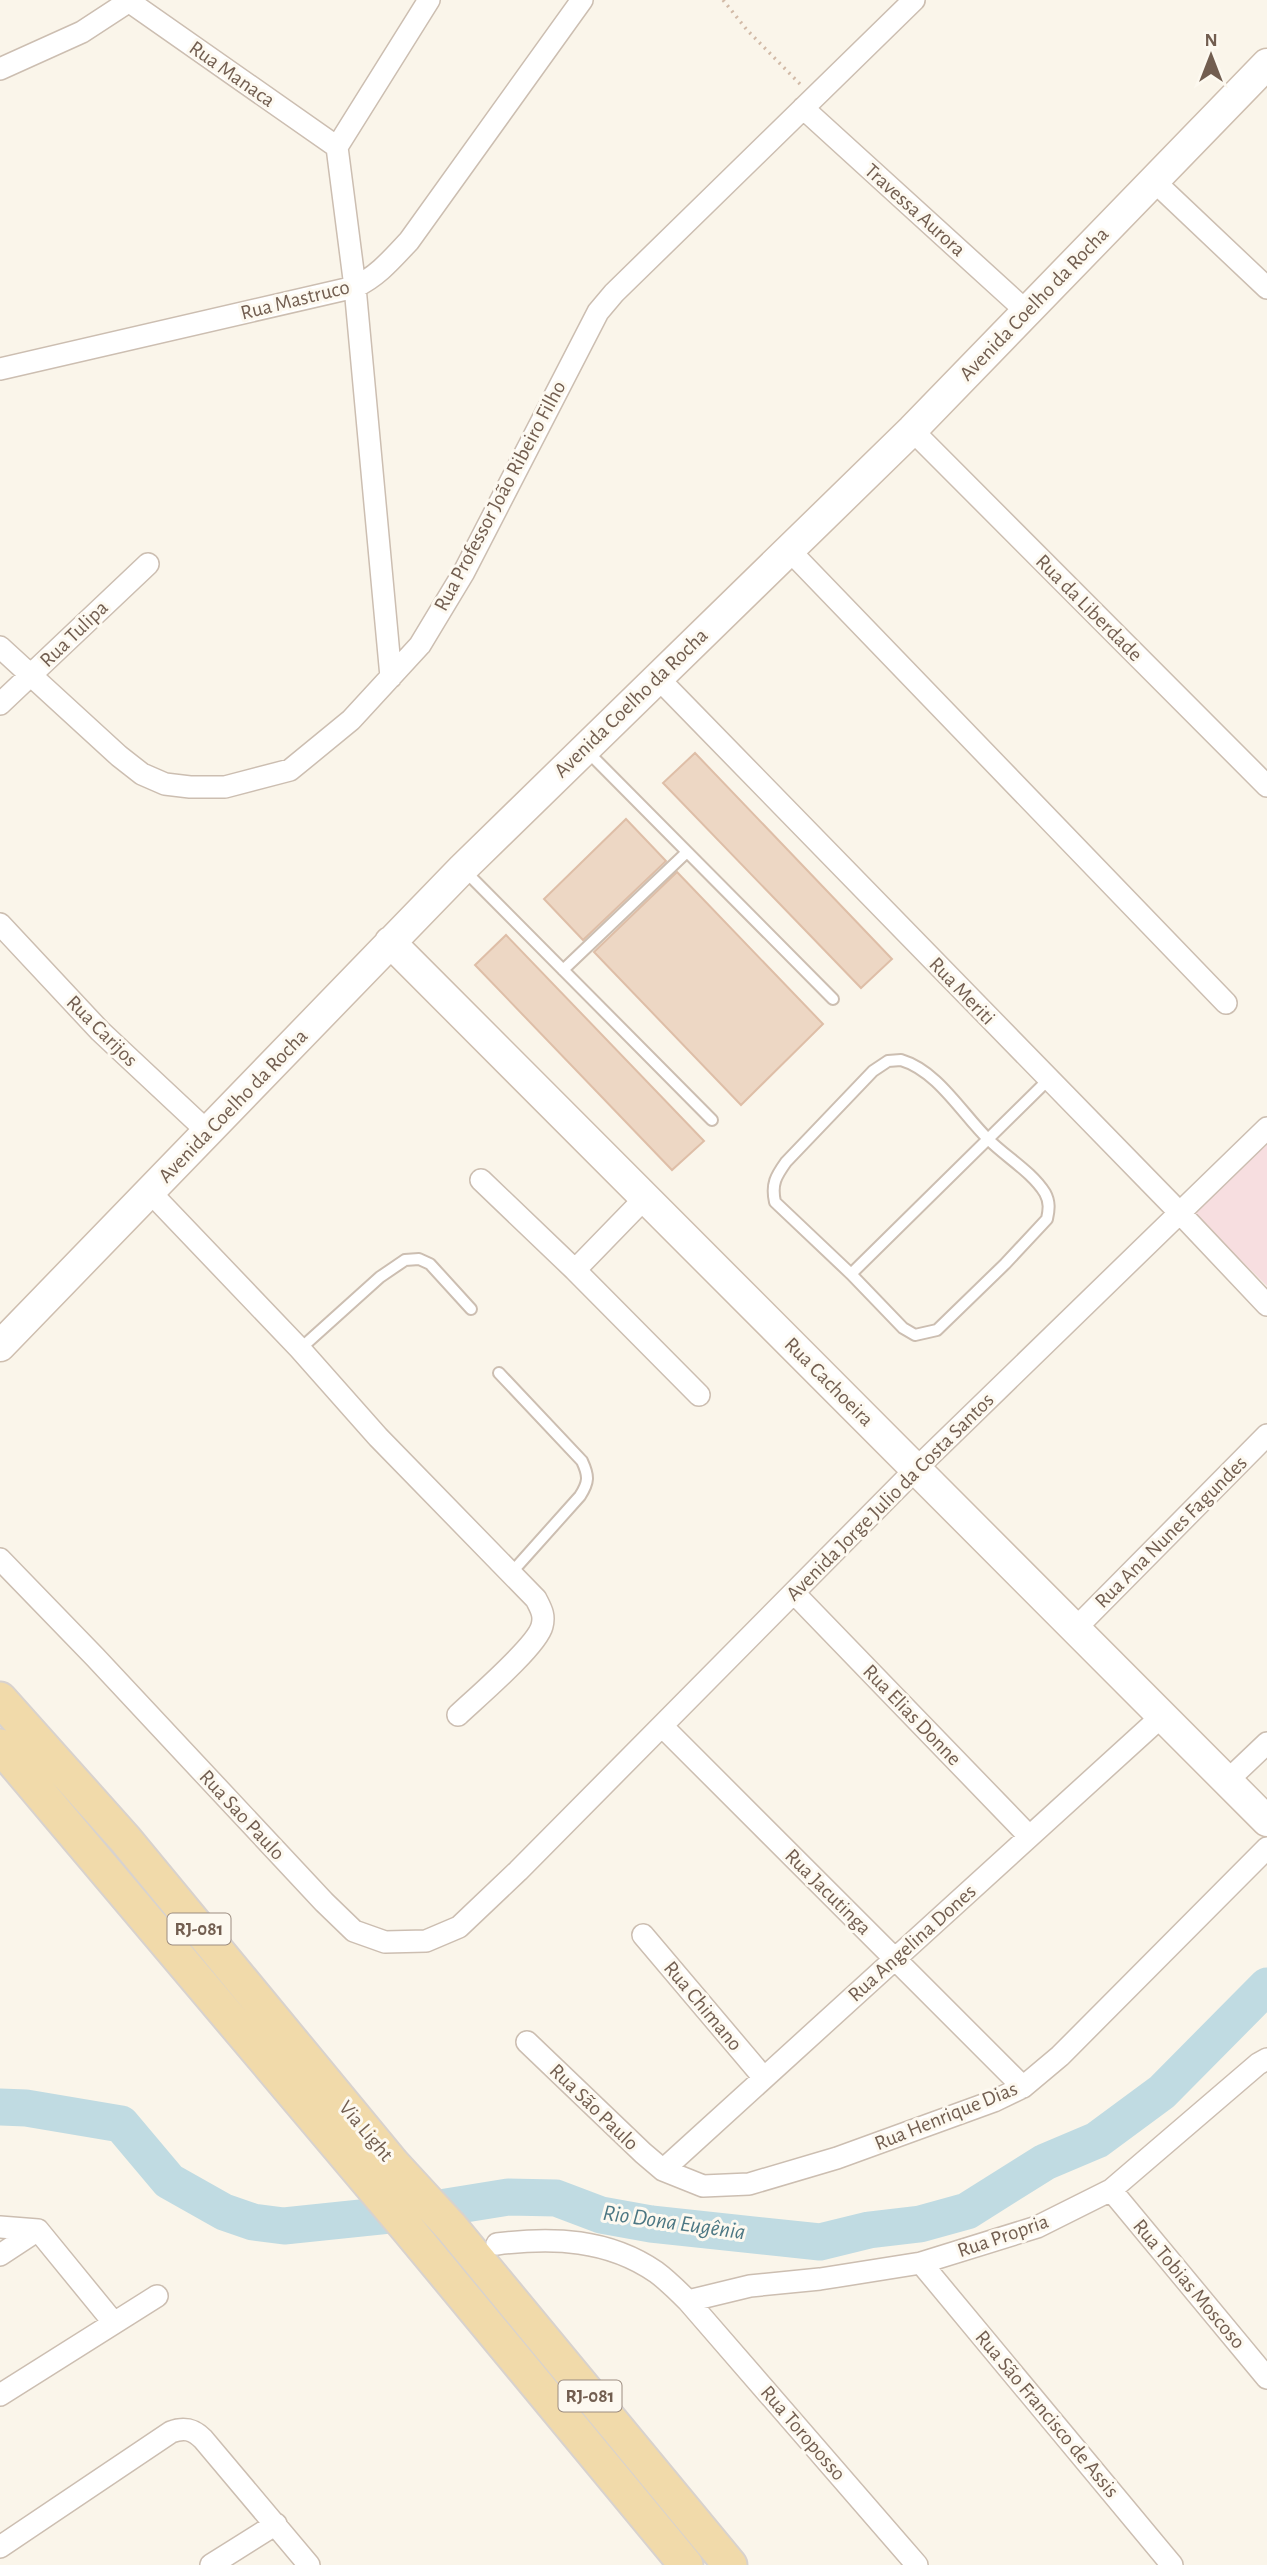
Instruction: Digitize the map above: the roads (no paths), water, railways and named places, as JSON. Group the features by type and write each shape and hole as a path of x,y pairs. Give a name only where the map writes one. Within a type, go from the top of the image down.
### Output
{"main road":[{"name":"Avenida Coelho da Rocha","path":"0,1346 463,868 912,430 1267,64"},
{"name":"Rua Cachoeira","path":"390,942 1267,1821"},
{"name":"Via Light","path":"0,1699 125,1839 393,2164 451,2227 730,2565"},
{"name":"Via Light","path":"0,1746 407,2228 686,2565"}],"street":[{"path":"391,677 355,286 338,147 429,0"},
{"name":"Rua Mastruco","path":"0,369 355,286 369,280 409,241 582,0"},
{"name":"Rua Professor João Ribeiro Filho","path":"30,676 142,774 166,784 190,788 225,787 290,770 351,720 420,645 464,572 598,312 614,293 914,0"},
{"path":"0,69 82,32 129,1"},
{"name":"Rua Manaca","path":"129,1 338,147"},
{"name":"Travessa Aurora","path":"808,103 1026,311"},
{"path":"1154,181 1265,283"},
{"name":"Rua da Liberdade","path":"912,430 1267,786"},
{"path":"790,551 1226,1003"},
{"name":"Rua Tulipa","path":"0,705 148,564"},
{"path":"0,647 30,676"},
{"name":"Rua Meriti","path":"657,677 1267,1305"},
{"name":"Rua Carijos","path":"0,924 100,1031 209,1133"},
{"name":"Avenida Jorge Julio da Costa Santos","path":"518,1871 916,1469 1267,1129"},
{"path":"481,1180 699,1395"},
{"path":"150,1192 300,1349 378,1437 536,1599 544,1616 541,1630 519,1656 458,1715"},
{"path":"575,1270 645,1198"},
{"name":"Rua Ana Nunes Fagundes","path":"1075,1629 1267,1435"},
{"name":"Rua Sao Paulo","path":"0,1559 354,1931 385,1942 426,1941 459,1927 518,1871"},
{"name":"Rua Elias Donne","path":"794,1593 1029,1836"},
{"name":"Rua Angelina Dones","path":"663,2170 1162,1716"},
{"name":"Rua Jacutinga","path":"663,1727 1023,2087"},
{"path":"1227,1782 1267,1743"},
{"name":"Rua Henrique Dias","path":"663,2170 703,2186 748,2185 837,2158 952,2117 1023,2087 1060,2056 1267,1848"},
{"name":"Rua Chimano","path":"643,1935 764,2078"},
{"name":"Rua São Paulo","path":"527,2042 663,2170"},
{"name":"Rua Propria","path":"688,2301 750,2286 820,2279 922,2263 1037,2227 1111,2190 1264,2066"},
{"name":"Rua Tobias Moscoso","path":"1111,2190 1267,2378"},
{"path":"0,2227 38,2231 114,2323"},
{"path":"0,2255 38,2231"},
{"name":"Rua Toroposso","path":"497,2244 533,2239 570,2241 617,2250 657,2272 688,2301 917,2565"},
{"name":"Rua São Francisco de Assis","path":"922,2263 1172,2565"},
{"path":"0,2395 157,2296"},
{"path":"0,2547 171,2432 188,2429 203,2439 309,2565"},
{"path":"211,2565 276,2524"}],"lane":[{"path":"584,748 833,999"},
{"path":"563,970 687,852"},
{"path":"463,868 712,1120"},
{"path":"888,1061 913,1063 987,1139 1044,1192 1049,1210 1047,1219 1005,1265 937,1330 915,1335 904,1328 851,1274 775,1202 772,1189 775,1177 786,1161 873,1071 888,1061"},
{"path":"851,1274 1049,1079"},
{"path":"300,1349 380,1277 405,1260 419,1259 430,1264 471,1309"},
{"path":"499,1373 582,1461 589,1483 512,1572"}],"waterway":[{"name":"Rio Dona Eugênia","path":"0,2107 26,2108 121,2124 169,2181 224,2212 253,2222 284,2226 409,2213 508,2197 556,2198 601,2215 651,2224 820,2242 869,2230 920,2224 967,2211 1045,2162 1097,2140 1162,2092 1267,1986"},
{"path":"0,2097 26,2108"}]}
